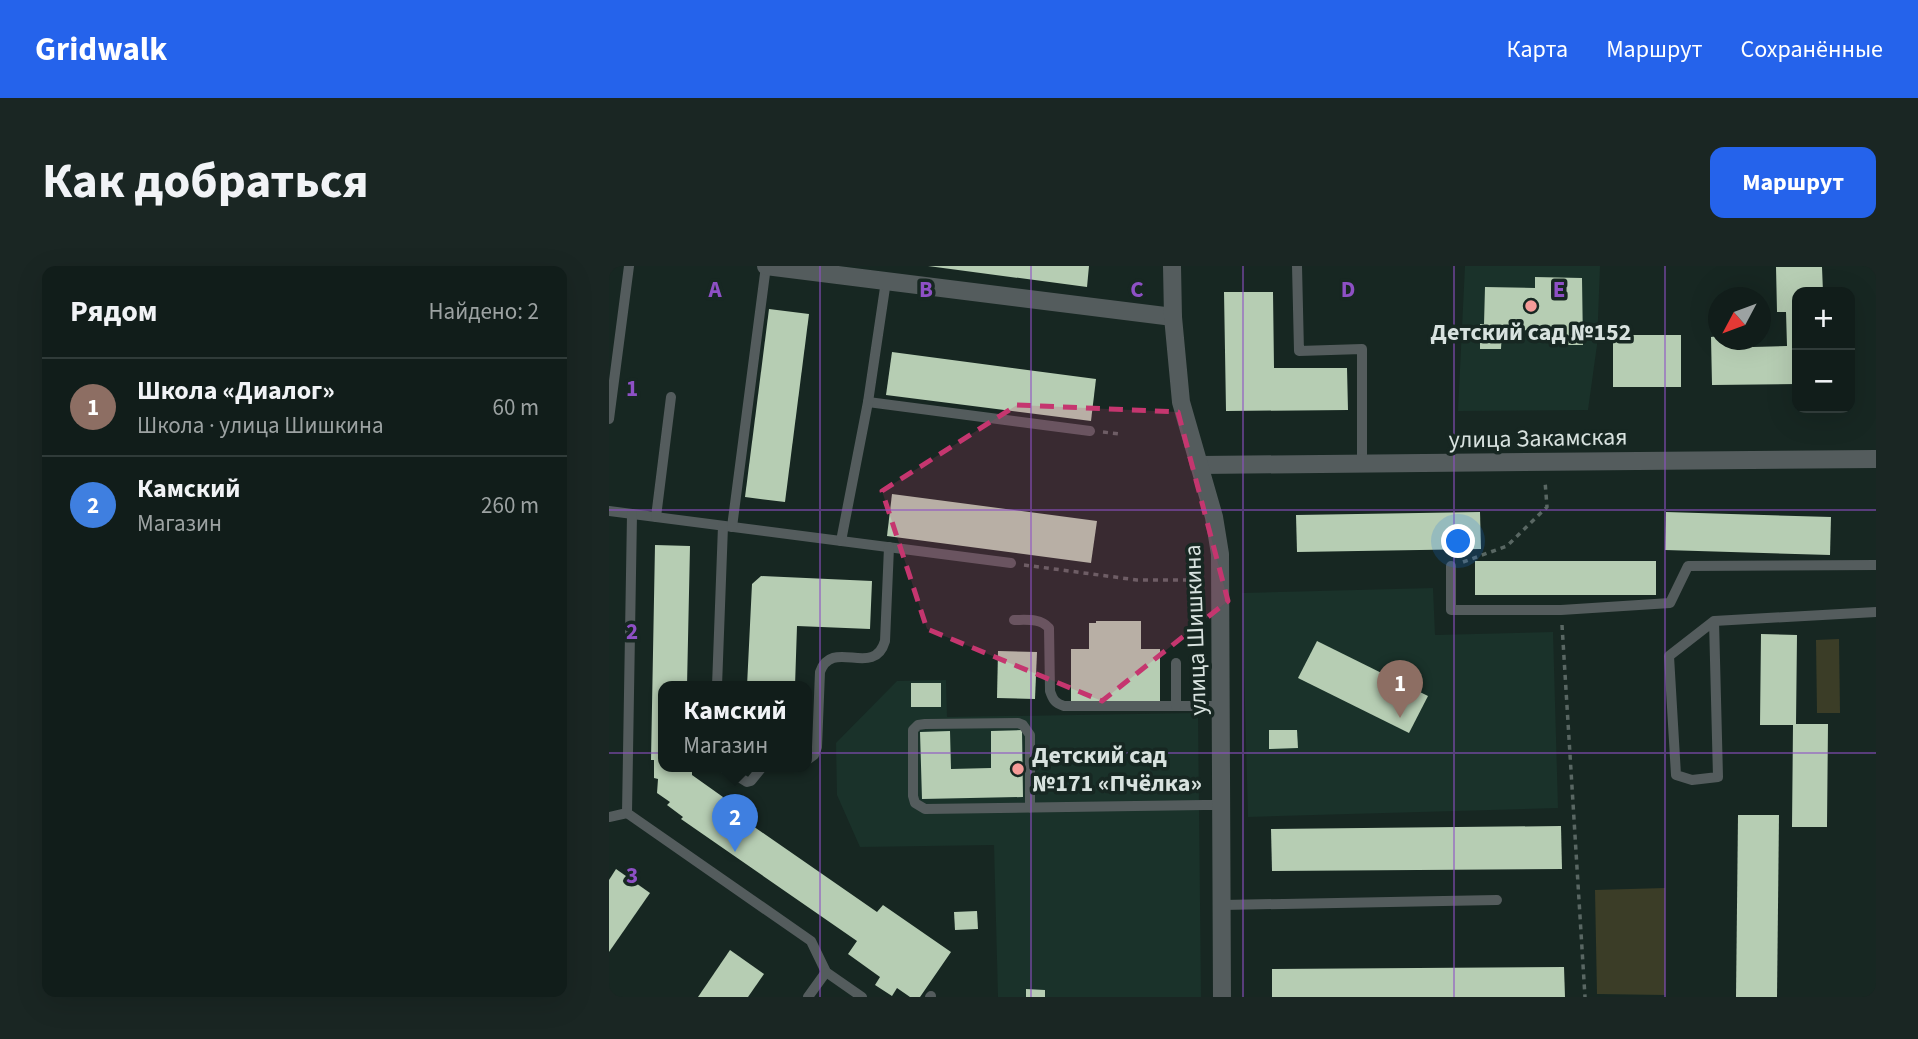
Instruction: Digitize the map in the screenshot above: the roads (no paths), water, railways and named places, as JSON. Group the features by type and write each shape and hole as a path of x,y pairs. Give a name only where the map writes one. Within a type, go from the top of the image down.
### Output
{"street":[{"path":"766,266 1173,317"},
{"name":"улица Шишкина","path":"1172,266 1173,317 1181,402 1214,517 1220,554 1223,997"},
{"name":"улица Закамская","path":"1200,465 1876,459"}],"lane":[{"path":"609,419 629,266"},
{"path":"717,681 728,526 766,266"},
{"path":"1297,266 1299,351 1362,349 1362,464"},
{"path":"841,541 868,402 886,281"},
{"path":"656,517 671,397"},
{"path":"868,402 1090,431"},
{"path":"609,511 1011,563"},
{"path":"627,813 632,514"},
{"path":"812,756 817,747 820,672 823,663 829,658 875,656 882,650 885,641 889,547"},
{"path":"1451,566 1451,610 1561,610 1670,604 1688,566 1876,565"},
{"path":"1714,621 1718,777 1692,780 1677,775 1669,656 1714,621 1876,612"},
{"path":"1014,620 1037,620 1044,622 1049,628 1050,691 1052,700 1057,704 1221,706"},
{"path":"1176,663 1176,706"},
{"path":"1031,808 1030,735 1023,725 925,724 918,725 913,730 913,796 919,807 1031,808 1222,805"},
{"path":"731,772 747,782 758,772"},
{"path":"609,817 627,813 811,941 826,972 862,997"},
{"path":"1223,905 1497,900"},
{"path":"808,997 826,972"}],"place":[{"name":"Детский сад №152","path":"1531,306"},
{"name":"Школа «Диалог»","path":"1400,718"},
{"name":"Детский сад №171 «Пчёлка»","path":"1018,769"},
{"name":"Камский","path":"735,852"}]}
